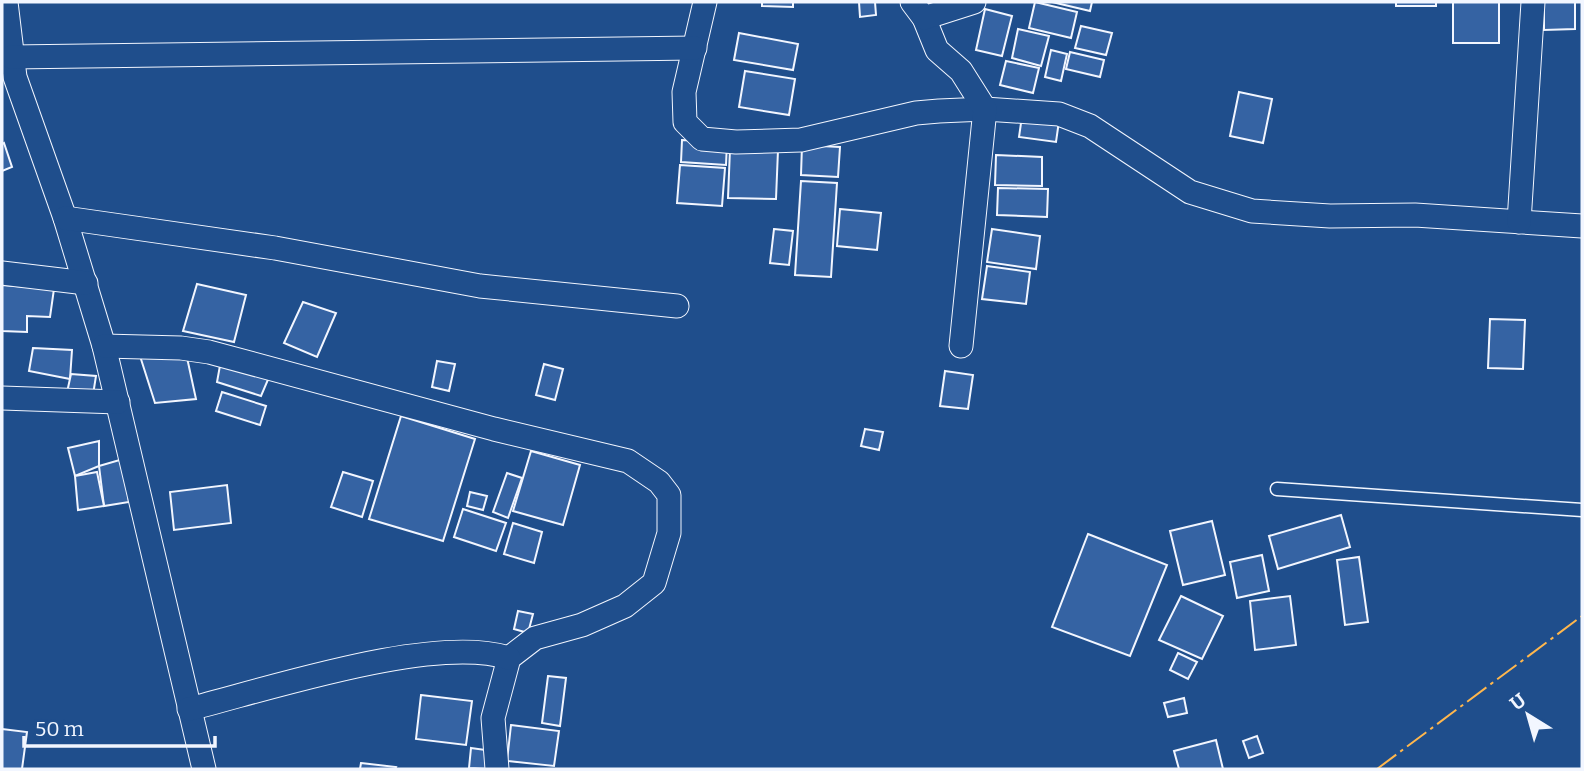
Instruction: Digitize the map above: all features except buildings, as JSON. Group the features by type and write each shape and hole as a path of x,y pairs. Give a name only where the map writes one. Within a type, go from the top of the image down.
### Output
{"street":[{"path":"705,2 683,104 685,122 702,139 736,142 801,140 916,113 985,109 1059,114 1078,120 1190,192 1252,211 1330,216 1415,215 1582,226"},
{"path":"961,346 985,109 961,71 937,50 918,10 975,2"},
{"path":"1519,222 1533,2"},
{"path":"5,13 15,77 65,218 104,346 204,769"},
{"path":"11,57 695,48"},
{"path":"65,218 275,248 480,286 677,306"},
{"path":"2,273 86,283"},
{"path":"104,346 181,348 209,352 494,429 628,461 659,482 669,495 669,533 654,583 625,607 582,625 535,638 509,658 493,718 497,769"},
{"path":"2,398 118,402"},
{"path":"189,709 352,668 438,653 487,651 509,658"}],"lane":[{"path":"1277,489 1582,510"}],"power":[{"path":"1377,769 1582,616"}]}
